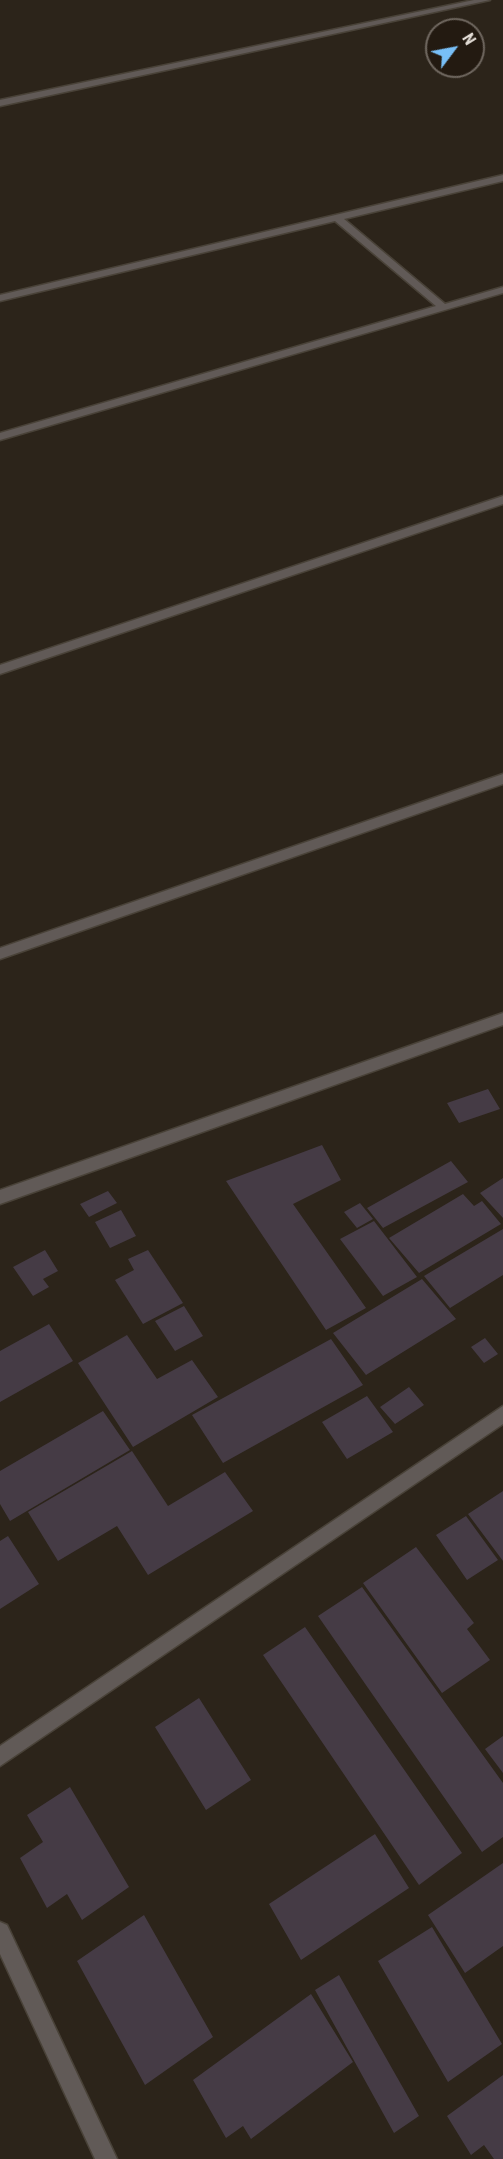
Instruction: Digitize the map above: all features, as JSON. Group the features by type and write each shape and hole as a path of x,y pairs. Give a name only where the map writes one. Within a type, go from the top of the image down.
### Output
{"street":[{"path":"0,103 486,0"},
{"path":"0,298 503,178"},
{"path":"338,219 444,308"},
{"path":"0,437 503,290"},
{"path":"0,670 503,500"},
{"path":"0,954 503,779"},
{"path":"0,1197 503,1019"},
{"path":"0,1757 503,1414"},
{"path":"0,1932 106,2159"}],"building":[{"path":"488,1089 500,1109 459,1123 447,1103"},
{"path":"322,1145 341,1180 293,1204 366,1308 326,1330 226,1181"},
{"path":"451,1161 468,1182 383,1228 367,1208"},
{"path":"503,1178 503,1218 480,1193"},
{"path":"108,1191 117,1203 89,1217 80,1204"},
{"path":"463,1194 474,1206 482,1201 501,1224 419,1273 389,1238"},
{"path":"360,1203 373,1219 357,1228 344,1212"},
{"path":"121,1210 136,1236 110,1248 95,1222"},
{"path":"374,1221 417,1277 383,1296 340,1239"},
{"path":"503,1229 503,1275 450,1308 424,1276"},
{"path":"45,1250 58,1271 43,1279 49,1287 33,1296 13,1267"},
{"path":"148,1250 183,1303 143,1324 115,1280 134,1270 128,1259"},
{"path":"422,1279 456,1319 366,1375 333,1333"},
{"path":"184,1306 203,1336 175,1351 155,1321"},
{"path":"49,1324 73,1361 0,1402 0,1351"},
{"path":"127,1335 157,1379 192,1360 218,1397 133,1447 78,1363"},
{"path":"485,1338 498,1354 484,1363 471,1347"},
{"path":"331,1339 363,1385 223,1463 192,1415"},
{"path":"409,1387 424,1405 395,1424 380,1407"},
{"path":"367,1396 393,1432 347,1459 322,1422"},
{"path":"103,1411 130,1450 10,1521 0,1504 0,1471"},
{"path":"132,1451 168,1506 225,1472 253,1511 148,1575 117,1526 58,1561 28,1512"},
{"path":"503,1491 503,1561 468,1514"},
{"path":"466,1516 498,1560 467,1580 436,1535"},
{"path":"8,1536 39,1584 0,1609 0,1541"},
{"path":"416,1547 474,1623 467,1629 490,1660 442,1693 363,1583"},
{"path":"362,1587 503,1783 503,1837 482,1852 318,1616"},
{"path":"305,1627 462,1853 419,1885 263,1655"},
{"path":"199,1698 251,1780 206,1810 155,1727"},
{"path":"503,1736 503,1773 485,1749"},
{"path":"70,1787 129,1887 82,1920 67,1894 47,1908 20,1858 43,1842 27,1815"},
{"path":"375,1834 409,1888 301,1960 269,1904"},
{"path":"503,1863 503,1946 465,1973 428,1915"},
{"path":"144,1915 213,2037 145,2085 77,1961"},
{"path":"432,1927 502,2044 448,2082 378,1961"},
{"path":"339,1975 419,2116 394,2133 315,1990"},
{"path":"311,1994 353,2062 251,2139 243,2126 226,2138 193,2080"},
{"path":"503,2075 503,2159 494,2159 484,2145 471,2155 447,2116"}]}
